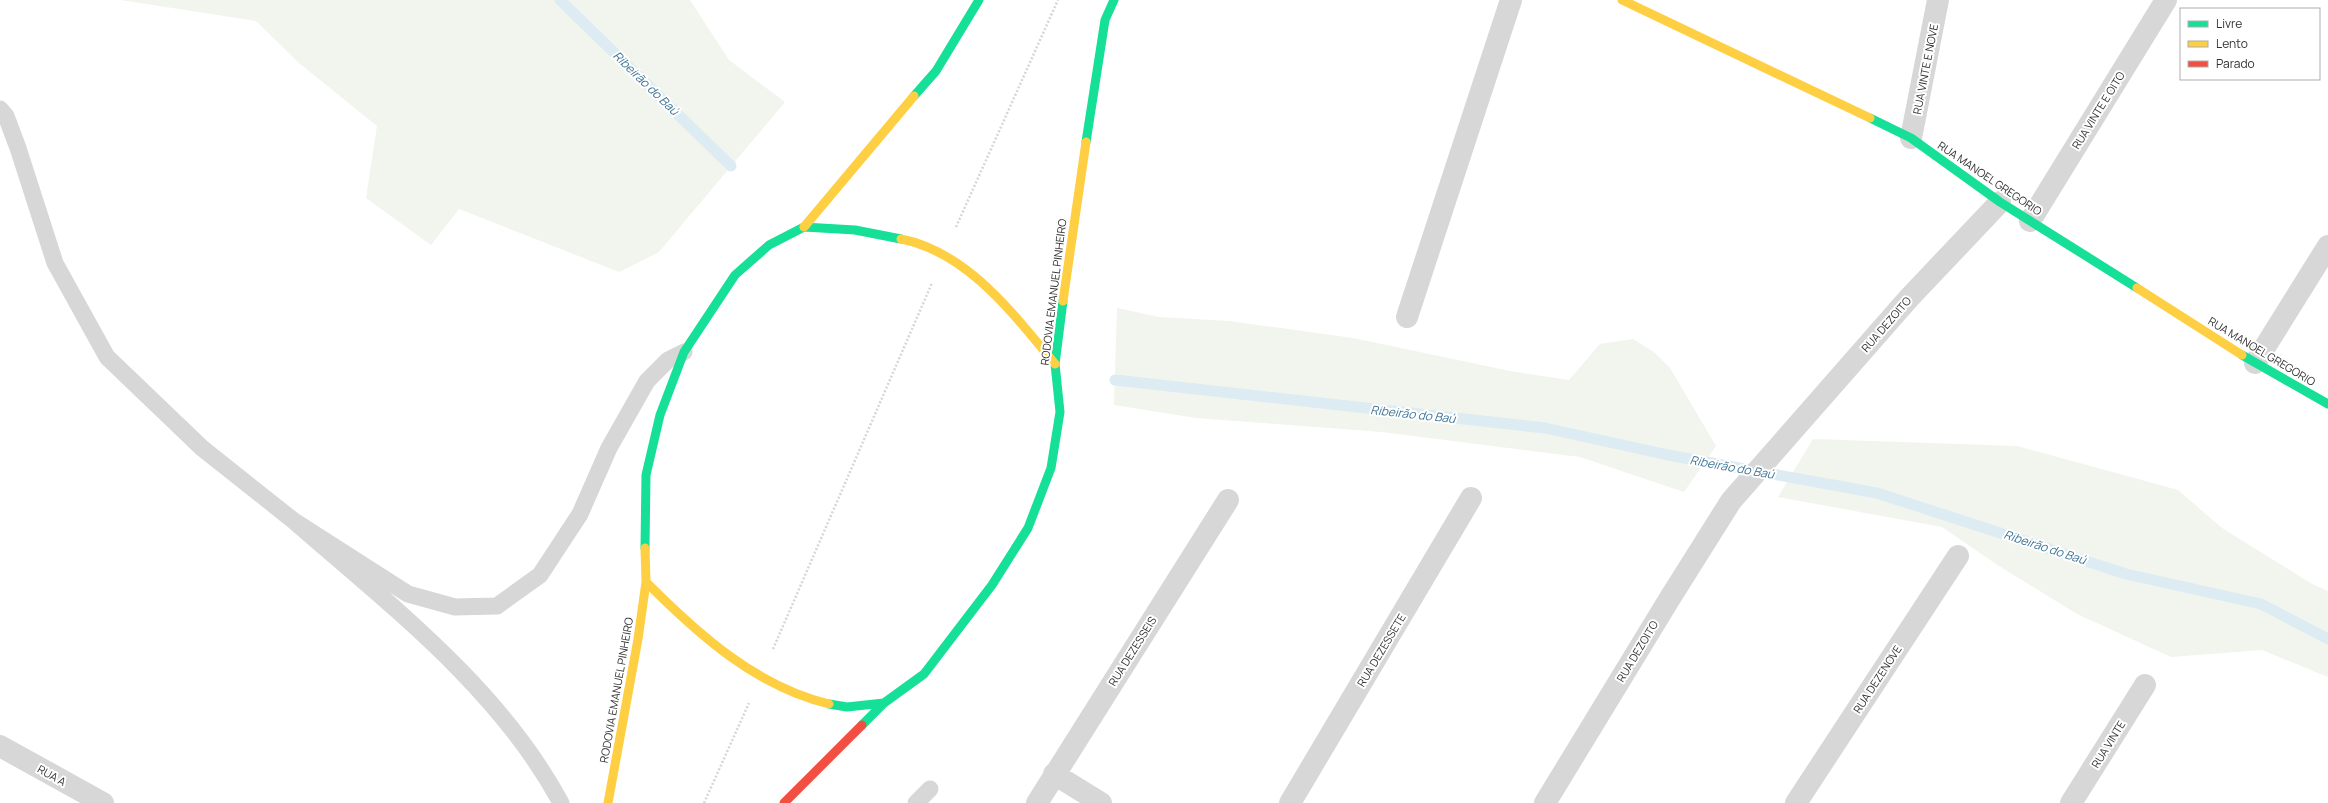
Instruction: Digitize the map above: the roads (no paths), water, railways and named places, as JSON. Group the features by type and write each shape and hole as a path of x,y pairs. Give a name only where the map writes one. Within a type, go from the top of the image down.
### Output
{"main road":[{"path":"804,227 936,71 979,0"},
{"name":"RODOVIA EMANUEL PINHEIRO","path":"793,799 884,703 924,674 992,585 1028,528 1051,468 1060,412 1055,364 1078,192 1104,27 1114,0"},
{"name":"RUA MANOEL GREGORIO","path":"1622,0 1912,138 2000,202 2255,363 2328,404"},
{"path":"804,227 855,230 906,240 944,255 971,274 1008,308 1055,364"},
{"name":"RODOVIA EMANUEL PINHEIRO","path":"608,803 638,639 646,582 644,531 646,475 660,415 684,352 734,275 769,245 804,227"},
{"path":"646,582 698,634 732,661 761,678 815,701 847,707 884,703"}],"street":[{"path":"1407,317 1511,0"},
{"name":"RUA VINTE E NOVE","path":"1912,138 1938,0"},
{"name":"RUA VINTE E OITO","path":"2030,221 2166,0"},
{"name":"RUA DEZOITO","path":"1545,803 1731,501 1909,298 2000,202"},
{"path":"2255,363 2328,246"},
{"name":"RUA DEZESSETE","path":"1290,803 1471,498"},
{"name":"RUA DEZESSEIS","path":"1037,803 1228,500"},
{"name":"RUA DEZENOVE","path":"1796,803 1958,556"},
{"name":"RUA VINTE","path":"2071,803 2145,685"},
{"name":"RUA A","path":"0,746 103,803"},
{"path":"1054,774 1101,803"}],"lane":[{"path":"0,109 6,116 18,148 55,263 107,357 202,448 294,521 395,609 484,694 544,771 561,803"},
{"path":"294,521 408,594 454,607 497,606 540,575 580,514 609,448 647,381 668,360 684,352"},
{"path":"916,803 930,789"}],"waterway":[{"name":"Ribeirão do Baú","path":"560,0 731,166"},
{"name":"Ribeirão do Baú","path":"1115,380 1545,428 1668,455 1877,493 2126,574 2261,604 2328,639"}]}
